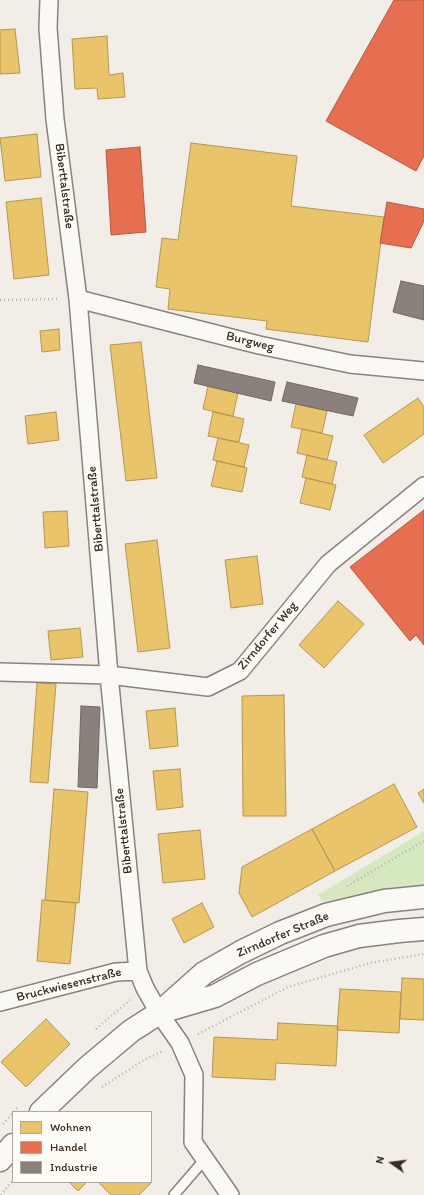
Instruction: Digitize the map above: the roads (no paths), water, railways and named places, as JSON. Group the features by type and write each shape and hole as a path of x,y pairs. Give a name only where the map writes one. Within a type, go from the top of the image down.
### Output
{"main road":[{"name":"Zirndorfer Straße","path":"42,1111 87,1068 131,1031 159,1013 204,972 280,933 326,914 384,901 424,897"},
{"name":"Zirndorfer Straße","path":"159,1013 215,996 257,974 324,946 359,936 399,930 424,930"},
{"path":"0,1160 12,1146"}],"street":[{"name":"Biberttalstraße","path":"49,0 48,28 55,119 78,299 109,675 138,970 145,988 159,1013 180,1043 194,1075 193,1142 230,1195"},
{"name":"Burgweg","path":"78,299 259,346 350,364 424,371"},
{"name":"Zirndorfer Weg","path":"0,672 109,675 208,687 240,671 328,564 424,486"},
{"name":"Bruckwiesenstraße","path":"0,1002 116,972 138,970"}],"lane":[{"path":"174,1195 205,1159"}]}
